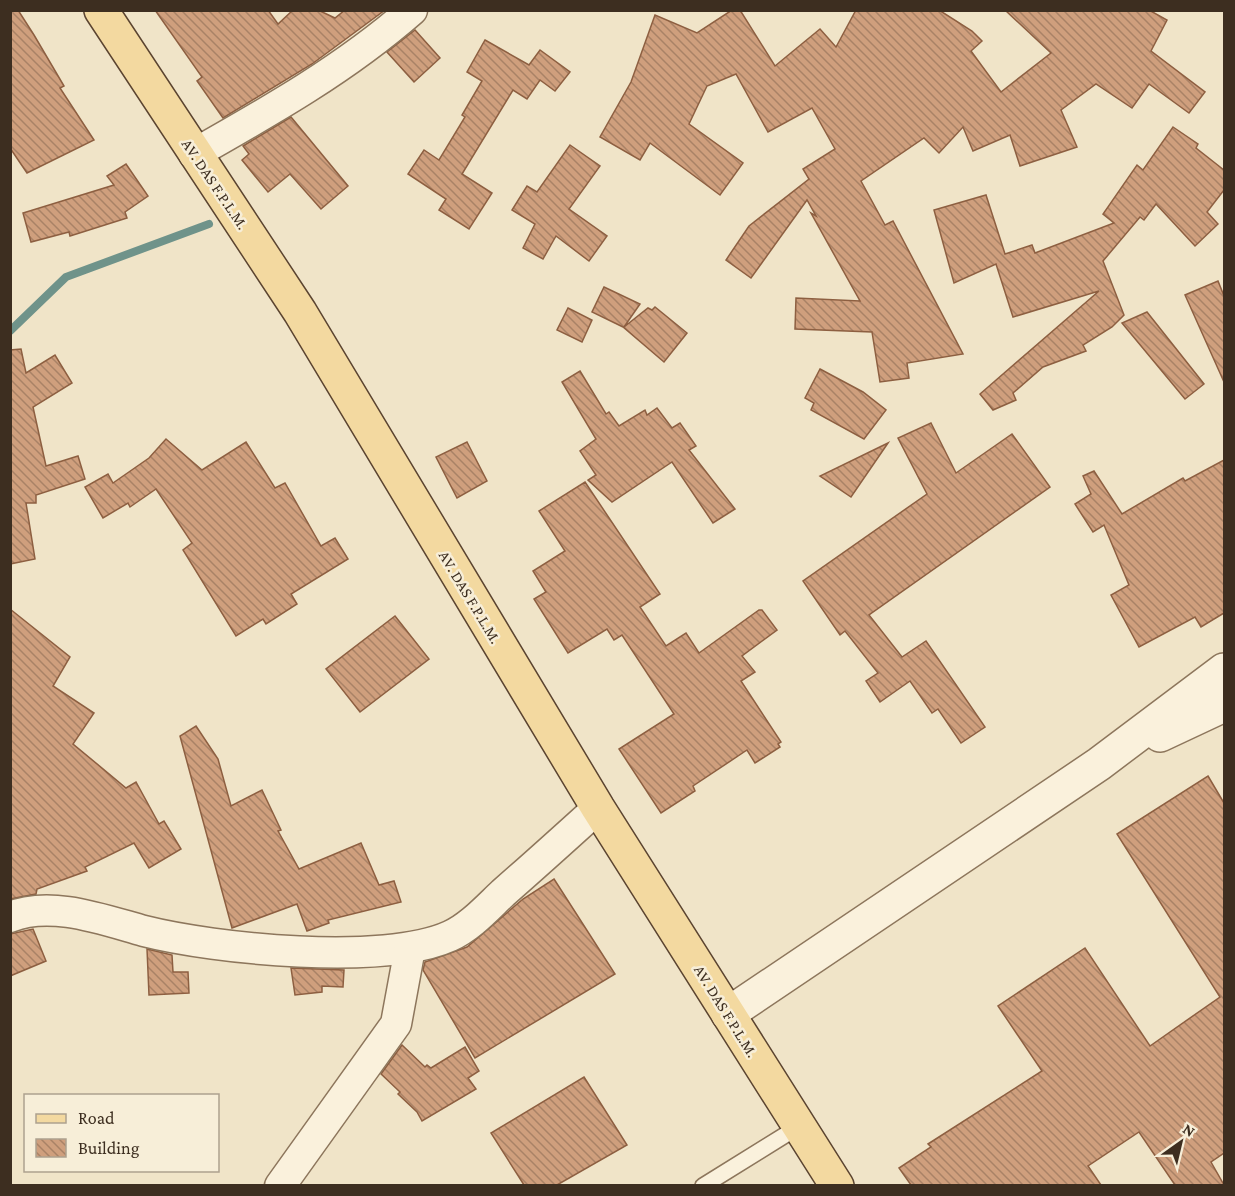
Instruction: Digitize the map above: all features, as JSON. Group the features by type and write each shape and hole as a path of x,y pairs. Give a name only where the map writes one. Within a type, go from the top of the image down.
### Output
{"main road":[{"name":"AV. DAS F.P.L.M.","path":"101,10 300,312 598,808 798,1127 837,1185"}],"street":[{"path":"194,154 287,101 389,30 412,10"},
{"path":"728,1014 1099,764 1224,670"},
{"path":"1099,764 1224,705"},
{"path":"10,917 51,911 83,915 179,940 216,945 338,951 410,948 451,936 476,918 598,808"},
{"path":"280,1185 396,1023 410,948"}],"lane":[{"path":"703,1185 798,1127"}],"building":[{"path":"10,10 18,10 64,86 60,88 94,140 27,173 10,148"},
{"path":"155,10 268,10 278,24 293,10 318,10 335,18 345,10 385,10 312,64 223,118 197,81 202,77"},
{"path":"732,10 740,10 775,66 820,29 836,47 856,10 939,10 972,31 982,41 971,51 1001,92 1051,53 1005,10 1149,10 1167,20 1151,51 1205,92 1189,113 1149,84 1132,108 1096,84 1061,110 1077,147 1020,166 1010,135 973,151 963,127 939,153 924,138 861,181 885,225 893,221 963,354 907,363 909,378 880,382 872,332 795,329 796,298 860,301 811,213 816,216 807,200 751,278 726,260 749,226 809,179 803,169 835,149 812,108 768,132 736,74 707,86 689,124 743,163 720,195 650,143 640,160 600,137 631,82 655,15 697,33"},
{"path":"415,30 440,58 414,82 387,52"},
{"path":"485,40 529,65 540,50 570,72 555,91 540,80 527,99 513,90 462,174 492,193 469,229 439,210 446,199 408,174 424,150 439,160 465,117 462,115 482,81 467,72"},
{"path":"291,117 348,186 321,209 290,174 268,192 242,160 249,154 243,146"},
{"path":"1173,127 1198,144 1196,148 1224,170 1224,190 1207,212 1218,224 1195,246 1156,204 1144,220 1140,217 1103,261 1124,315 1112,327 1083,345 1086,351 1043,367 1013,393 1016,400 993,410 980,394 1099,291 1013,317 996,264 954,283 934,210 986,195 1005,254 1032,245 1035,253 1114,223 1103,214 1137,165 1143,170"},
{"path":"570,145 600,166 569,209 607,236 589,261 556,236 543,259 523,248 535,224 512,210 527,186 537,192"},
{"path":"126,164 148,196 125,212 127,218 70,236 69,232 31,242 23,213 114,185 107,176"},
{"path":"1218,281 1224,296 1224,382 1185,295"},
{"path":"604,287 640,304 624,327 648,308 652,310 655,307 687,333 664,362 623,327 592,312"},
{"path":"568,308 592,320 582,342 557,330"},
{"path":"1147,312 1204,384 1185,399 1122,323"},
{"path":"21,349 26,373 55,355 72,383 33,407 46,466 78,456 85,479 36,495 36,503 26,503 35,559 10,564 10,350"},
{"path":"820,369 863,392 886,410 864,439 811,410 814,403 805,398"},
{"path":"580,371 606,414 609,412 619,426 645,410 647,415 657,408 672,428 680,423 696,446 689,450 735,509 713,523 672,462 612,502 588,480 596,475 580,451 596,439 562,382"},
{"path":"931,423 956,473 1012,434 1050,487 869,615 902,657 926,641 985,727 961,743 938,709 932,713 910,681 880,702 866,681 878,673 845,631 840,635 803,581 927,494 898,438"},
{"path":"166,439 202,470 246,442 275,488 285,483 321,546 335,538 348,559 291,594 297,604 266,624 263,619 236,636 183,550 192,543 156,489 130,507 128,503 103,518 85,487 108,474 113,483 149,458"},
{"path":"467,442 487,481 457,498 436,457"},
{"path":"888,443 851,497 820,476"},
{"path":"1224,460 1224,613 1201,627 1195,617 1139,647 1111,595 1129,585 1104,525 1093,532 1075,504 1091,494 1083,476 1094,471 1122,514 1183,478 1185,481"},
{"path":"585,482 660,594 640,607 666,646 686,633 699,653 759,610 762,610 777,630 742,656 755,672 741,681 781,742 778,744 780,747 755,763 747,750 693,786 695,791 661,813 619,749 674,714 622,635 614,640 607,629 568,653 534,599 546,592 533,571 565,551 539,511"},
{"path":"10,609 70,657 53,686 94,713 73,744 126,788 136,782 159,824 164,821 181,849 149,868 134,843 85,867 87,871 37,889 36,894 10,899"},
{"path":"395,616 429,659 360,712 326,669"},
{"path":"196,726 218,759 231,806 262,790 281,830 278,831 299,869 361,843 379,885 394,881 401,902 328,920 329,923 307,931 297,904 232,928 180,736"},
{"path":"1208,776 1224,803 1224,1153 1211,1162 1224,1185 1175,1185 1139,1132 1088,1166 1101,1185 911,1185 899,1168 931,1147 928,1144 1042,1071 998,1006 1085,948 1150,1046 1220,997 1117,834"},
{"path":"554,879 615,974 475,1058 423,970 425,962 467,947 523,899"},
{"path":"33,929 46,961 10,976 10,934"},
{"path":"147,949 172,955 173,972 188,972 189,993 149,995"},
{"path":"291,968 344,970 343,987 322,986 322,992 295,995"},
{"path":"402,1045 425,1067 427,1065 431,1068 465,1047 479,1071 468,1078 476,1089 422,1121 417,1112 398,1094 400,1092 381,1074"},
{"path":"584,1077 627,1145 557,1185 524,1185 491,1133"}],"waterway":[{"path":"10,331 66,277 209,224"}]}
